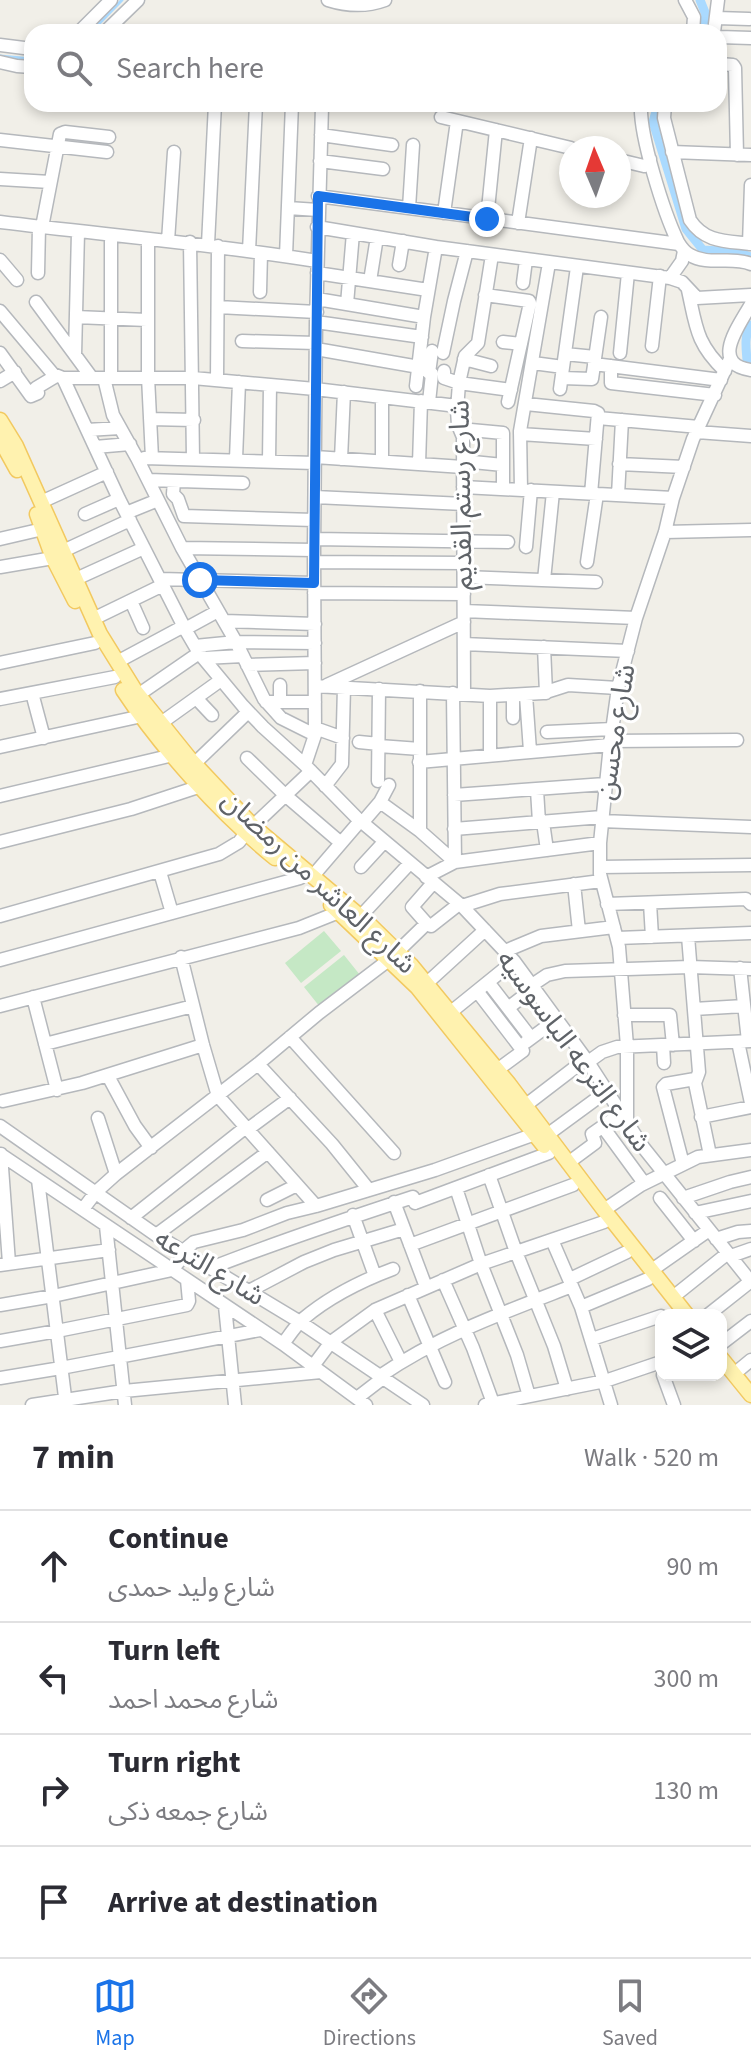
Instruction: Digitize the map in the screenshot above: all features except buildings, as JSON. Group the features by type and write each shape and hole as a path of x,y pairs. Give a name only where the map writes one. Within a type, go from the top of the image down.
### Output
{"main road":[{"name":"شارع العاشر من رمضان","path":"0,420 16,446 41,502 58,554"},
{"name":"شارع العاشر من رمضان","path":"0,439 21,476 43,529 142,716 201,786 306,878 360,917 568,1163 627,1252 650,1274"},
{"name":"شارع العاشر من رمضان","path":"71,581 95,643 250,830"},
{"name":"شارع العاشر من رمضان","path":"306,878 339,912 427,983 497,1070 504,1087 526,1105 549,1153 650,1274 670,1309"},
{"path":"728,1373 751,1395"},
{"path":"728,1373 747,1405"}],"street":[{"path":"87,24 111,0"},
{"path":"113,24 138,0"},
{"path":"328,0 363,5 385,0"},
{"path":"685,0 694,17 694,24"},
{"path":"716,24 718,0"},
{"path":"717,18 749,19"},
{"path":"727,37 751,38"},
{"path":"0,45 24,48"},
{"path":"0,62 24,66"},
{"path":"727,65 735,68 737,155"},
{"path":"215,112 213,245 218,307 217,380"},
{"path":"256,112 255,252 260,292"},
{"path":"286,256 292,112"},
{"path":"0,916 160,872 230,849 308,768 315,732 315,702 320,686 315,663 314,520 317,227 322,112"},
{"path":"641,112 650,159 681,247 682,261 665,277 652,346"},
{"path":"664,112 686,208 695,228 712,240 750,244 751,185"},
{"path":"441,117 559,145"},
{"path":"444,213 457,121"},
{"path":"487,219 496,130"},
{"path":"38,273 41,227 60,134 109,137"},
{"path":"321,135 392,145"},
{"path":"518,223 531,138"},
{"path":"0,140 107,152"},
{"path":"409,208 413,145"},
{"path":"168,241 174,152"},
{"path":"672,152 751,155"},
{"path":"631,163 644,166 650,159"},
{"path":"320,161 383,169"},
{"path":"0,179 50,182"},
{"path":"288,208 318,203 409,208 681,247 701,260 751,264"},
{"path":"0,222 190,242 286,256 349,278 428,290"},
{"path":"317,227 526,260 665,277 678,280 699,299 751,295"},
{"path":"75,355 78,232"},
{"path":"347,304 353,233"},
{"path":"111,236 111,318 102,378 113,415 266,702 281,718 315,732 343,738"},
{"path":"370,281 377,237"},
{"path":"148,239 148,377 152,458"},
{"path":"399,265 403,241"},
{"path":"190,242 193,459"},
{"path":"419,464 425,402 432,374 429,373 424,317 436,247"},
{"path":"416,386 419,367 454,301 467,251"},
{"name":"شارع رستم القديم","path":"455,862 453,727 464,644 463,437 457,406 465,358 478,343 492,255"},
{"path":"0,260 17,280"},
{"path":"523,283 526,260"},
{"path":"526,547 526,490 520,434 549,263"},
{"path":"563,372 577,267"},
{"path":"620,353 628,273"},
{"path":"688,290 700,341 710,357 725,370"},
{"path":"444,371 444,378 510,396 530,303 485,295"},
{"path":"36,302 75,355 102,378"},
{"path":"218,307 317,311 347,304 424,317"},
{"name":"شارع محسن","path":"624,1117 627,1046 621,970 600,867 605,784 618,688 673,498 698,429 725,370 732,340 751,304"},
{"name":"شارع الترعه الباسوسيه","path":"0,311 60,377 184,628 199,652 248,712 361,822 460,905 510,956 587,1060 662,1173 751,1282"},
{"path":"317,311 491,366"},
{"path":"76,317 147,320"},
{"path":"533,363 592,379 601,317"},
{"path":"242,341 316,346 419,367"},
{"path":"503,342 521,344"},
{"path":"0,353 31,396 38,393 36,388 60,377 193,378 457,406"},
{"path":"563,372 595,361 611,366 725,370 733,364 751,370"},
{"path":"611,366 611,383 715,395"},
{"path":"0,381 15,372"},
{"path":"236,459 239,382"},
{"path":"269,461 270,385"},
{"path":"341,459 344,392"},
{"path":"382,397 382,461"},
{"path":"526,404 594,411 598,416 622,420 751,436"},
{"path":"587,562 598,416"},
{"path":"150,419 194,420"},
{"path":"618,495 622,420"},
{"path":"87,430 120,428"},
{"path":"460,429 501,432 503,488"},
{"path":"520,434 596,439"},
{"path":"95,447 130,444"},
{"path":"137,458 341,459 503,465"},
{"path":"619,464 684,467"},
{"path":"41,502 107,472"},
{"path":"148,480 243,483"},
{"path":"174,481 173,494 184,516 314,520"},
{"path":"463,487 673,498"},
{"path":"544,580 553,492"},
{"path":"315,497 464,504"},
{"path":"85,514 119,499"},
{"path":"0,567 58,554 158,500"},
{"path":"2,534 43,529"},
{"path":"665,532 751,530"},
{"path":"182,548 314,551 463,541 508,542"},
{"path":"71,581 144,548"},
{"path":"314,551 544,580 596,582"},
{"path":"93,619 162,582 200,580 464,594"},
{"path":"131,601 143,628"},
{"path":"0,699 116,670 184,628 221,616 315,624"},
{"path":"320,686 464,616 636,618"},
{"path":"138,695 199,652 236,642 315,643"},
{"path":"0,663 95,643"},
{"path":"464,644 628,651"},
{"path":"544,647 546,693"},
{"path":"199,652 245,661 315,663"},
{"path":"161,723 221,680"},
{"path":"280,685 280,702"},
{"path":"320,686 490,696 546,693 568,685 618,688"},
{"path":"325,786 341,767 344,687"},
{"path":"0,960 306,878 380,802 384,782 379,745 379,689"},
{"path":"420,691 420,831"},
{"path":"32,693 44,738"},
{"path":"513,718 519,695"},
{"path":"519,695 530,751"},
{"path":"490,696 490,756"},
{"path":"196,698 212,715"},
{"path":"266,702 315,702"},
{"path":"194,764 248,712"},
{"path":"0,747 142,716"},
{"path":"453,727 470,728"},
{"path":"547,732 611,738 737,740"},
{"path":"359,742 454,759 611,738"},
{"path":"0,796 173,755"},
{"path":"247,758 341,843"},
{"path":"454,795 605,784"},
{"path":"0,842 131,809 201,786"},
{"path":"537,790 547,850"},
{"path":"380,802 455,862"},
{"path":"454,829 602,819 751,827"},
{"path":"361,867 384,842"},
{"path":"600,843 455,862 430,880 412,907 431,926 460,905 500,894 601,881"},
{"path":"525,854 527,869"},
{"path":"360,917 410,863"},
{"path":"600,867 751,865"},
{"path":"160,872 172,913"},
{"path":"574,884 579,931"},
{"path":"607,904 746,899 751,904 751,918"},
{"path":"650,903 652,937"},
{"path":"0,1006 299,928 339,912"},
{"path":"83,1209 116,1174 394,955 427,924"},
{"path":"427,983 485,930"},
{"path":"451,1012 488,982 510,956 541,936 579,931 652,937 751,933"},
{"path":"688,936 699,1072 695,1079 710,1155"},
{"path":"181,957 218,1096 316,1206"},
{"path":"508,1008 539,979 556,973 690,967 745,968 751,1105 701,1117"},
{"path":"488,982 531,1038"},
{"path":"477,991 523,1051 497,1070"},
{"path":"33,997 57,1090"},
{"path":"694,1009 746,1003"},
{"path":"45,1044 193,1006"},
{"path":"624,1015 668,1014 671,1017 664,1063"},
{"path":"520,1047 557,1019"},
{"path":"290,1037 394,1153"},
{"path":"526,1105 602,1052 627,1046 746,1041"},
{"path":"3,1101 108,1076 203,1045"},
{"path":"258,1064 332,1144 369,1190"},
{"path":"108,1076 135,1126 151,1148"},
{"path":"683,1164 663,1087 695,1079"},
{"path":"0,1305 172,1270 194,1242 243,1230 292,1211 369,1190 541,1134 607,1091"},
{"path":"131,1218 290,1098"},
{"path":"568,1163 595,1143 592,1134 624,1117"},
{"path":"98,1118 116,1174"},
{"name":"شارع الترعه","path":"0,1126 156,1235 300,1322 423,1405"},
{"path":"603,1127 644,1183"},
{"path":"317,1369 331,1342 375,1310 481,1264 552,1240 604,1216 644,1183 698,1157 751,1150"},
{"path":"156,1235 268,1152"},
{"path":"211,1268 353,1215 413,1197 415,1203 549,1153"},
{"path":"0,1154 283,1344 362,1403 382,1377 429,1345 536,1300 627,1252"},
{"path":"0,1154 5,1264 109,1250"},
{"path":"489,1175 554,1346 567,1389"},
{"path":"683,1198 751,1177"},
{"path":"38,1180 66,1402"},
{"path":"267,1200 297,1185"},
{"path":"410,1245 573,1185"},
{"path":"456,1188 481,1264 522,1368 529,1396"},
{"path":"660,1198 694,1241"},
{"path":"695,1213 751,1201"},
{"path":"394,1202 426,1287"},
{"path":"353,1215 375,1276"},
{"path":"106,1226 125,1405"},
{"path":"249,1291 304,1262 404,1229"},
{"path":"581,1307 650,1274 694,1241 713,1234 751,1231"},
{"path":"552,1240 581,1307 611,1405"},
{"path":"675,1309 729,1255 751,1249"},
{"path":"283,1344 300,1322 318,1307 352,1286 393,1269"},
{"path":"0,1341 187,1305 187,1280"},
{"path":"443,1280 465,1328 489,1404 529,1396 544,1399 567,1389 655,1368"},
{"path":"716,1309 751,1282"},
{"path":"408,1295 445,1382"},
{"path":"225,1306 235,1405"},
{"path":"375,1310 401,1362"},
{"path":"592,1339 655,1318"},
{"path":"727,1339 751,1321"},
{"path":"0,1378 260,1330"},
{"path":"728,1373 751,1360"},
{"path":"32,1405 317,1369"},
{"path":"665,1381 673,1405"}],"green space":[{"path":"324,931 341,951 301,983 285,963"},
{"path":"344,955 360,975 320,1007 304,987"}],"waterway":[{"path":"99,24 122,0"},
{"path":"700,0 706,15 703,24"},
{"path":"0,56 24,58"},
{"path":"656,112 653,122 686,229 703,250 736,252 751,257"},
{"path":"751,325 746,346 747,360 751,360"}],"route":[{"path":"200,580 314,583 318,196 487,219"}]}
